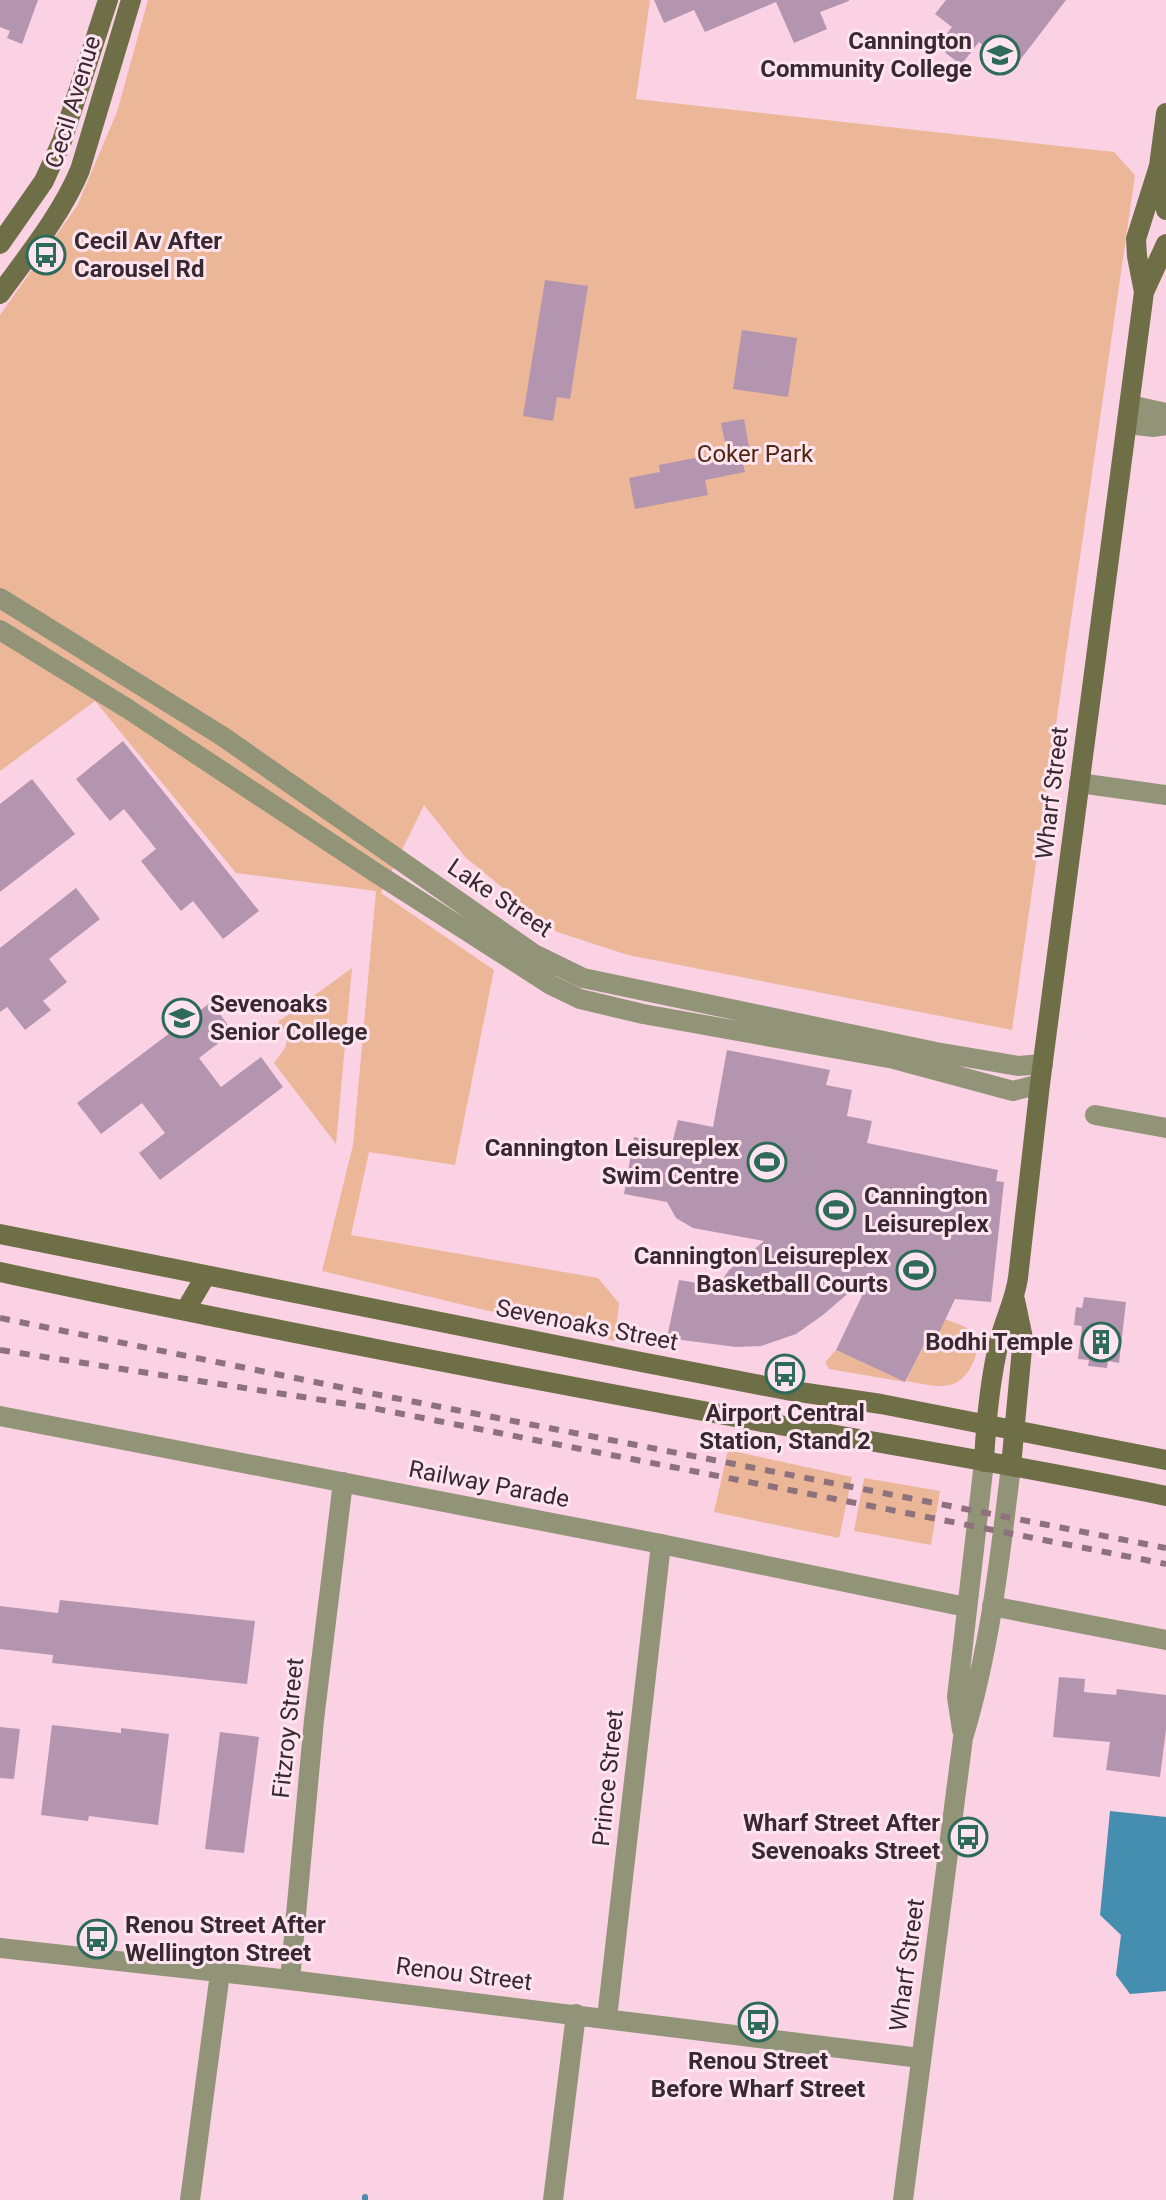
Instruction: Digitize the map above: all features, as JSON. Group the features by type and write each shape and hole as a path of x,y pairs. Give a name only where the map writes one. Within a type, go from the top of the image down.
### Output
{"main road":[{"name":"Cecil Avenue","path":"0,244 44,181 62,141 108,0"},
{"name":"Cecil Avenue","path":"0,294 72,190 131,0"},
{"name":"Wharf Street","path":"1144,292 1136,239 1159,166 1166,113"},
{"name":"Wharf Street","path":"1159,166 1166,210"},
{"name":"Wharf Street","path":"984,1462 986,1424 1000,1337 1015,1300 1040,1084 1144,292 1166,244"},
{"name":"Sevenoaks Street","path":"3,1240 1166,1460"},
{"path":"0,1272 627,1397 1166,1496"},
{"path":"185,1311 205,1277"},
{"name":"Wharf Street","path":"1011,1466 1023,1338 1015,1300"}],"street":[{"path":"1128,415 1166,413"},
{"path":"1128,415 1154,427 1166,425"},
{"name":"Lake Street","path":"0,598 222,736 509,937 560,968 583,978 936,1052 1018,1066 1043,1064"},
{"name":"Lake Street","path":"0,630 128,709 551,985 580,999 643,1014 894,1059 1013,1091 1040,1084"},
{"path":"1079,783 1166,795"},
{"path":"1095,1115 1166,1128"},
{"name":"Railway Parade","path":"0,1416 661,1544 966,1607"},
{"name":"Wharf Street","path":"963,1738 957,1697 984,1462"},
{"name":"Wharf Street","path":"903,2200 963,1738 975,1699 992,1606 1011,1466"},
{"name":"Fitzroy Street","path":"290,1980 314,1720 343,1482"},
{"name":"Prince Street","path":"607,2018 661,1544"},
{"path":"992,1606 1166,1640"},
{"name":"Renou Street","path":"0,1948 576,2014 920,2058"},
{"path":"190,2200 220,1973"},
{"path":"553,2200 576,2014"}],"green space":[{"name":"Coker Park","path":"148,0 650,0 636,99 1114,152 1135,175 1012,1030 628,955 557,932 465,857 424,805 381,893 494,970 455,1165 369,1152 351,1235 598,1278 619,1303 615,1341 322,1271 353,1145 376,891 236,873 95,701 0,771 0,315 77,206 117,112"},
{"path":"352,968 336,1144 274,1063 285,1048 288,1036 278,1022"},
{"path":"945,1319 964,1326 973,1334 977,1349 968,1372 950,1385 933,1386 906,1381 929,1335 935,1339"},
{"path":"836,1350 905,1382 829,1369 825,1362"},
{"path":"728,1450 852,1477 839,1538 714,1512"},
{"path":"864,1478 940,1491 931,1545 854,1531"}],"water":[{"path":"1110,1811 1166,1817 1166,1991 1130,1994 1116,1975 1121,1935 1100,1915"}],"building":[{"path":"0,0 38,0 22,44 7,38 10,31 0,27"},
{"path":"654,0 849,1 820,12 827,29 794,43 776,2 705,32 694,10 664,23"},
{"path":"946,0 1066,0 1020,60 1017,57 1010,65 979,42 961,65 937,46 952,27 935,14"},
{"path":"545,280 588,286 570,399 557,397 553,421 523,416"},
{"path":"742,330 797,338 788,397 733,389"},
{"path":"744,419 752,463 743,464 745,472 705,480 708,495 635,509 629,478 660,472 659,465 721,453 720,449 726,447 721,423"},
{"path":"123,741 259,911 223,939 193,901 181,911 141,861 156,849 124,809 110,821 76,779"},
{"path":"32,779 75,834 0,892 0,804"},
{"path":"76,888 100,919 49,959 67,982 43,1001 51,1010 25,1030 7,1007 0,1012 0,948"},
{"path":"211,1002 233,1032 199,1058 221,1087 261,1057 283,1087 160,1180 139,1153 165,1133 142,1103 101,1134 77,1103"},
{"name":"Cannington Leisureplex","path":"727,1050 830,1070 826,1085 852,1090 847,1116 872,1121 867,1143 998,1170 996,1181 1004,1182 991,1302 955,1299 936,1339 929,1335 905,1382 836,1350 874,1271 796,1334 761,1346 736,1347 667,1338 679,1280 718,1286 729,1270 764,1241 693,1228 676,1218 667,1202 624,1194 634,1137 672,1144 678,1120 713,1127"},
{"name":"Bodhi Temple","path":"1084,1297 1126,1302 1119,1363 1108,1361 1107,1368 1088,1366 1089,1360 1078,1359 1082,1326 1074,1325 1076,1307 1082,1308"},
{"path":"60,1600 255,1621 247,1684 52,1663 53,1655 0,1649 0,1606 58,1613"},
{"path":"1059,1677 1085,1679 1084,1692 1116,1695 1117,1689 1166,1695 1166,1729 1160,1777 1106,1770 1110,1742 1053,1737"},
{"path":"52,1725 121,1733 121,1728 169,1734 158,1825 89,1816 88,1821 41,1815"},
{"path":"0,1727 20,1729 14,1779 0,1778"},
{"path":"220,1732 259,1737 244,1853 205,1849"}],"railway":[{"path":"0,1318 1166,1548"},
{"path":"0,1350 367,1407 1166,1564"}],"place":[{"name":"Cannington Community College","path":"1000,55"},
{"name":"Cecil Av After Carousel Rd","path":"46,255"},
{"name":"Sevenoaks Senior College","path":"182,1018"},
{"name":"Cannington Leisureplex Swim Centre","path":"767,1162"},
{"name":"Cannington Leisureplex","path":"836,1210"},
{"name":"Cannington Leisureplex Basketball Courts","path":"916,1270"},
{"name":"Bodhi Temple","path":"1101,1342"},
{"name":"Airport Central Station, Stand 2","path":"785,1374"},
{"name":"Wharf Street After Sevenoaks Street","path":"968,1837"},
{"name":"Renou Street After Wellington Street","path":"97,1939"},
{"name":"Renou Street Before Wharf Street","path":"758,2022"}]}
